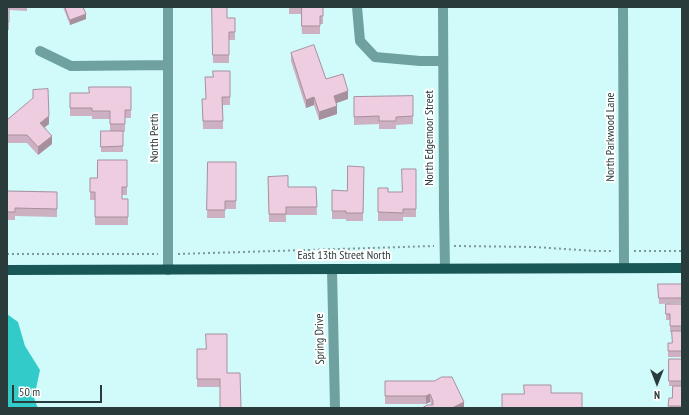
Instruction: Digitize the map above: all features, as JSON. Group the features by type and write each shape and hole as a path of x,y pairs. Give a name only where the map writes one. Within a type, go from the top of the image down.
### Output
{"main road":[{"name":"East 13th Street North","path":"7,270 682,268"}],"street":[{"name":"North Perth","path":"168,7 168,270"},
{"path":"357,7 360,42 375,57 420,61 443,61"},
{"name":"North Edgemoor Street","path":"443,7 445,268"},
{"name":"North Parkwood Lane","path":"624,7 624,268"},
{"path":"40,51 71,66 168,65"},
{"name":"Spring Drive","path":"332,269 335,408"}],"path":[{"path":"7,254 168,254 445,246 535,246 595,251 682,251"}],"water":[{"path":"7,314 18,322 25,346 40,370 34,398 38,408 7,408"}],"building":[{"path":"7,7 9,7 9,22 7,22"},
{"path":"65,7 83,7 86,14 70,20"},
{"path":"212,7 227,7 227,18 235,18 235,32 229,32 229,55 213,55"},
{"path":"302,7 323,7 323,16 320,16 320,26 302,26"},
{"path":"314,45 326,79 343,74 348,91 334,96 337,106 319,112 314,97 306,100 291,53"},
{"path":"213,71 230,71 230,97 222,97 223,121 203,121 202,99 206,99 205,77 213,77"},
{"path":"89,87 131,87 131,110 125,110 125,124 110,124 110,111 92,111 92,108 70,108 70,93 89,93"},
{"path":"48,89 49,116 40,123 52,136 38,147 27,135 7,135 7,120 33,98 33,90"},
{"path":"413,96 413,116 396,117 396,121 379,121 379,116 354,117 354,97"},
{"path":"101,131 123,131 123,146 101,147"},
{"path":"98,160 127,160 127,187 122,187 122,199 128,199 128,217 95,217 95,192 90,192 90,178 97,178"},
{"path":"208,162 236,162 236,201 225,201 225,210 207,210"},
{"path":"348,166 364,167 363,213 332,211 332,190 347,191"},
{"path":"402,169 416,169 416,209 403,209 403,213 378,212 378,188 388,188 388,192 402,192"},
{"path":"288,176 288,187 316,187 317,207 286,207 286,214 269,214 268,177"},
{"path":"7,191 57,192 57,209 15,208 15,212 7,212"},
{"path":"658,284 682,284 682,298 659,298"},
{"path":"666,304 682,304 682,326 670,326 670,314 666,314"},
{"path":"672,331 682,331 682,351 668,351 668,343 672,343"},
{"path":"206,334 227,334 227,373 240,373 241,408 220,408 220,379 197,379 197,349 206,349"},
{"path":"669,359 682,359 682,381 669,381"},
{"path":"442,377 452,377 464,402 452,408 422,408 427,405 433,405 430,394 426,396 385,396 385,381 434,381"},
{"path":"524,385 551,385 551,393 582,393 582,408 502,408 502,394 524,394"},
{"path":"673,386 682,386 682,406 668,406 669,398 672,398"}]}
